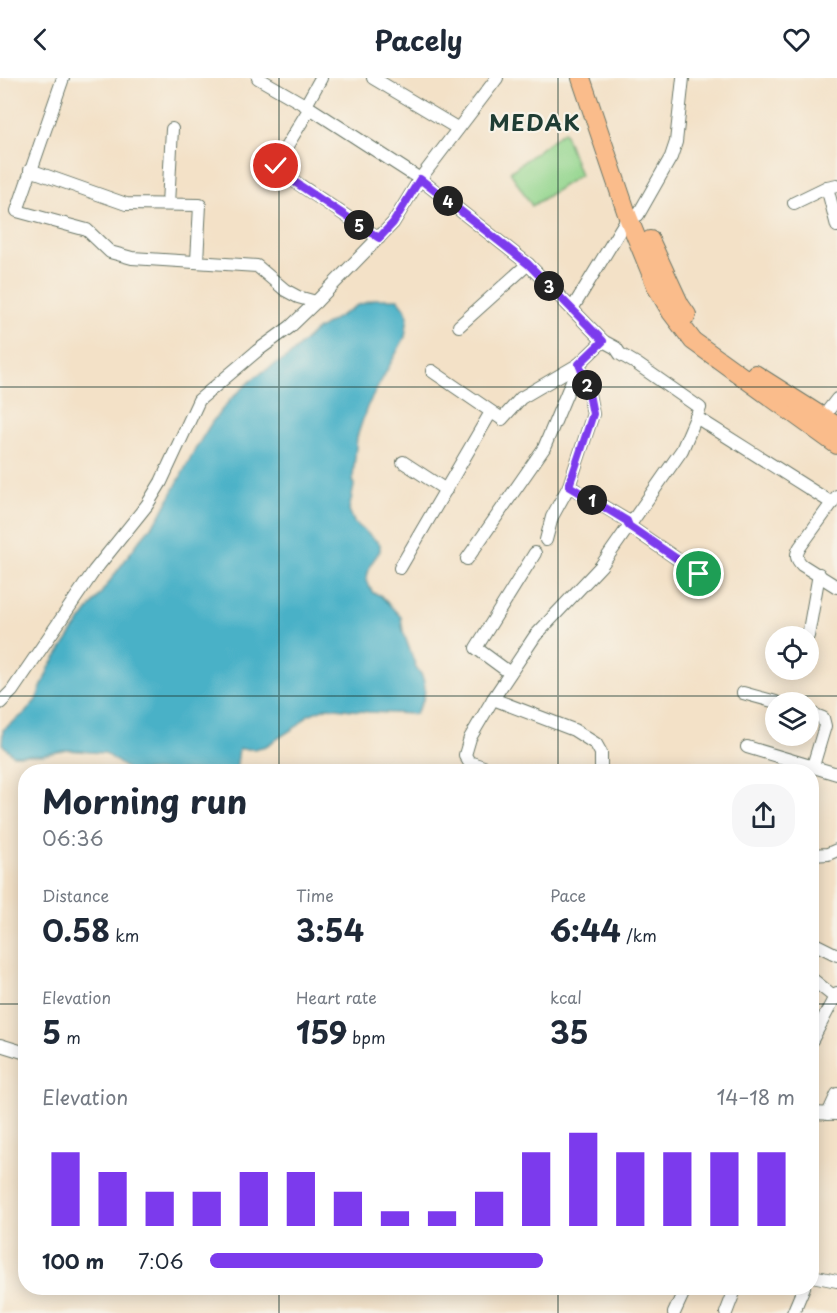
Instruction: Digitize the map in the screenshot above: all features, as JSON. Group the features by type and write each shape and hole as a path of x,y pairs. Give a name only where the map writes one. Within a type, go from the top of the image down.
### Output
{"highway":[{"path":"581,78 633,216 680,305 703,333 755,373 830,422"},
{"path":"591,78 657,288 671,312 693,341 837,445"}],"street":[{"path":"63,78 17,211 87,230 110,252 132,258 257,266 285,290 315,302"},
{"path":"258,78 281,83 308,107 420,179 528,264 603,341 700,408 682,450 629,526 597,570 535,636 493,699 470,738 465,755 469,762 475,764"},
{"path":"321,78 308,107 277,162 276,169 379,238"},
{"path":"373,78 391,82 457,128"},
{"path":"0,703 12,691 94,571 147,505 161,482 199,400 257,351 290,327 393,223 420,179 496,78"},
{"path":"572,309 671,157 676,142 683,78"},
{"path":"168,204 172,129"},
{"path":"30,170 126,204 200,205 197,261"},
{"path":"794,203 832,186 837,226"},
{"path":"459,326 528,264"},
{"path":"432,371 502,419 521,398 579,364 603,341"},
{"path":"546,540 552,518 569,486 593,414 587,384 579,364"},
{"path":"467,559 544,448 579,364"},
{"path":"830,422 837,399"},
{"path":"400,568 491,412"},
{"path":"696,417 835,500 796,555 797,561 802,565 837,587"},
{"path":"403,462 446,490"},
{"path":"569,486 627,521 629,526 699,574"},
{"path":"510,673 476,648 536,553"},
{"path":"810,626 819,574"},
{"path":"743,693 765,699"},
{"path":"493,699 574,730 596,744 601,753 601,764"},
{"path":"814,764 825,726 823,718 819,716"},
{"path":"747,747 806,764"},
{"path":"819,768 837,774"},
{"path":"819,855 837,850"},
{"path":"819,946 837,955"},
{"path":"819,984 836,997 819,1027"},
{"path":"0,1045 18,1051"},
{"path":"832,1114 837,1094"},
{"path":"819,1277 837,1281"},
{"path":"674,1313 682,1295"},
{"path":"726,1313 733,1295"},
{"path":"793,1313 801,1295"}],"green space":[{"path":"564,131 580,175 532,206 510,172"}],"water":[{"path":"376,299 398,299 408,316 405,337 367,407 357,437 354,486 349,510 354,522 380,544 380,551 370,565 366,581 373,593 380,595 401,617 403,631 425,685 422,702 415,714 328,707 308,715 296,727 266,746 239,749 237,764 120,764 105,753 68,750 42,755 13,755 2,744 3,730 25,713 36,700 49,668 72,633 160,516 212,422 230,400 256,376 288,357 315,331 356,306"}],"district":[{"name":"MEDAK","path":"535,123"}],"route":[{"path":"276,166 278,171 379,238 393,223 420,179 528,264 603,341 579,364 587,384 593,414 569,486 627,521 629,526 699,574"}]}
